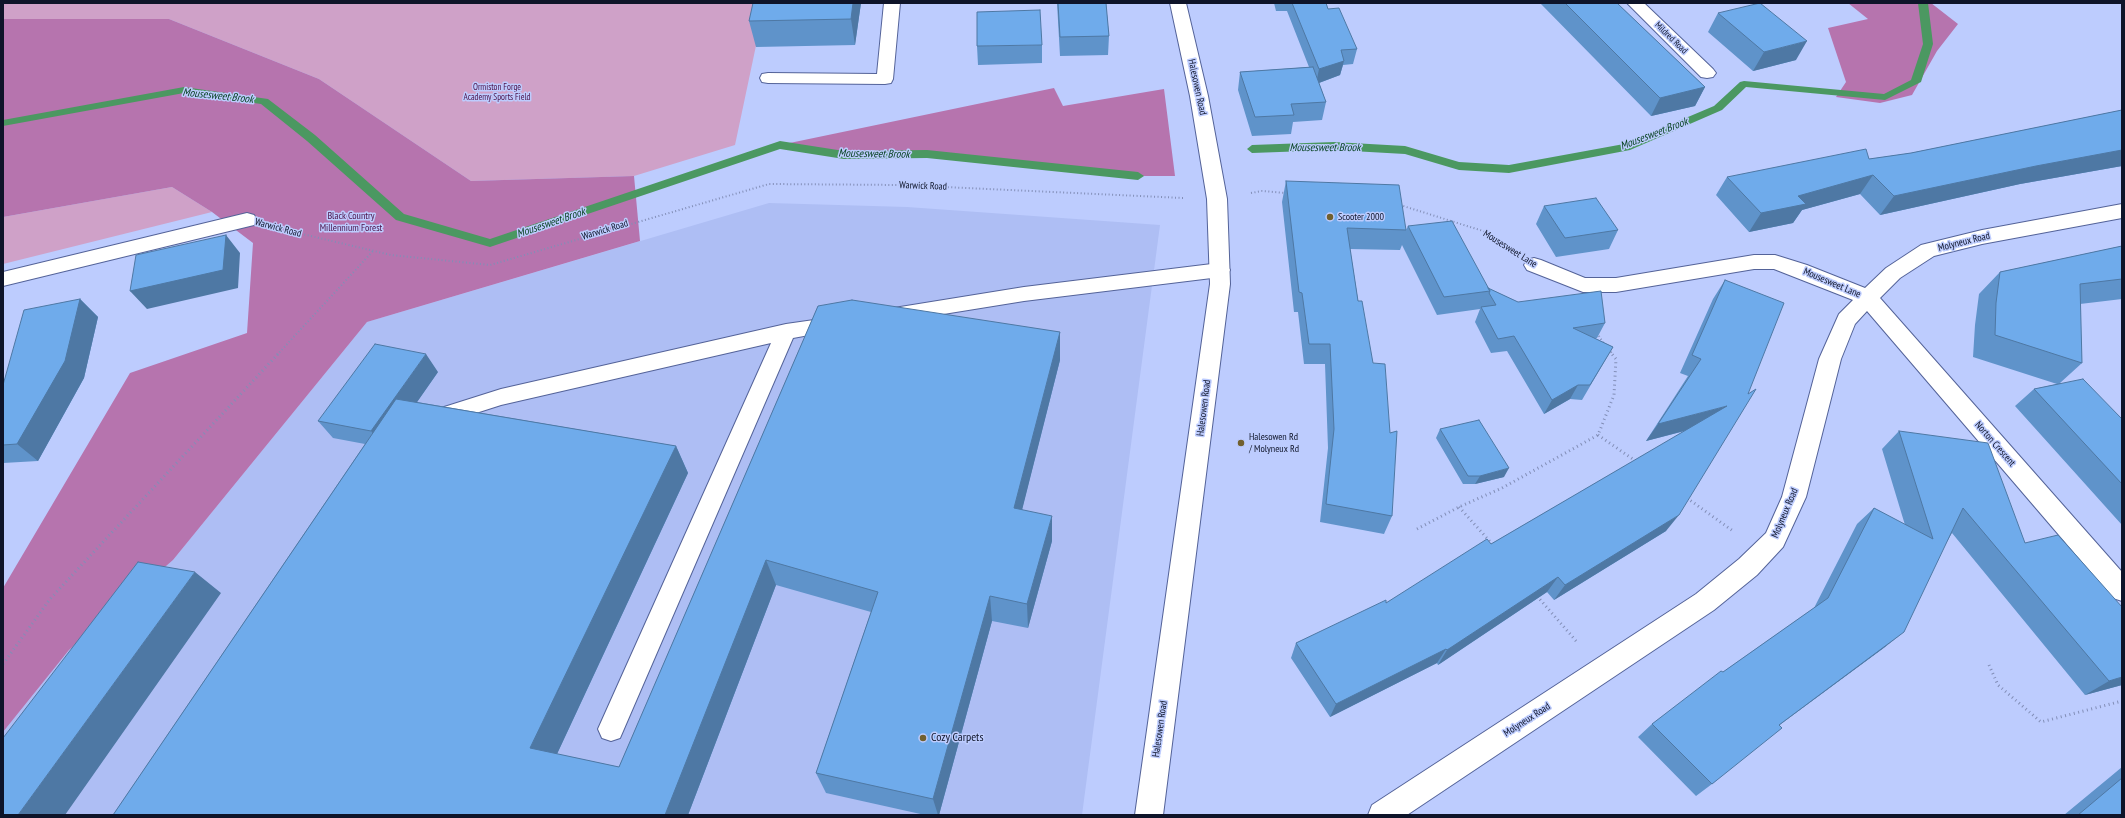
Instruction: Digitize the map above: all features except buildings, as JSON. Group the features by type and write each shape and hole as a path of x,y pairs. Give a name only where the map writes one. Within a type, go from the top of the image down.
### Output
{"street":[{"name":"Halesowen Road","path":"1149,815 1201,438 1220,284 1217,199 1199,96 1178,3"},
{"name":"Mildred Road","path":"1634,3 1707,73"},
{"name":"Molyneux Road","path":"1382,815 1705,602 1748,567 1775,540 1794,497 1830,359 1846,320 1893,273 1928,250 1982,237 2122,211"},
{"name":"Warwick Road","path":"3,278 247,220"},
{"name":"Mousesweet Lane","path":"1534,265 1583,285 1616,286 1754,262 1775,262 1800,270 1868,298"},
{"name":"Norton Crescent","path":"1868,298 2122,590"}],"lane":[{"path":"768,78 885,78 892,3"},
{"path":"878,318 1024,294 1220,270"},
{"path":"448,414 501,397 786,332 855,321"},
{"path":"612,729 786,332"}],"path":[{"name":"Warwick Road","path":"247,220 391,255 490,265 645,218 769,184 901,185 1217,199"},
{"path":"1217,199 1262,192 1293,194"},
{"name":"Mousesweet Lane","path":"1398,205 1483,231 1534,265"},
{"path":"3,664 50,599 373,251"},
{"path":"1417,529 1459,506 1502,488 1598,435 1614,395 1616,359 1580,312 1583,285"},
{"path":"1598,435 1643,466"},
{"path":"1681,493 1763,552"},
{"path":"1459,506 1495,548"},
{"path":"1536,595 1602,671"},
{"path":"1989,665 1998,685 2041,722 2122,701"}],"shaded area":[{"path":"769,203 907,207 1160,225 1082,815 3,815 3,732 69,650 173,560 367,322"}],"green space":[{"name":"Ormiston Forge Academy Sports Field","path":"3,3 765,3 735,145 634,176 471,181 319,79 169,19 3,19"},
{"path":"1848,3 1931,3 1958,24 1937,51 1912,95 1880,103 1836,97 1846,82 1828,28 1868,19"},
{"name":"Black Country Millennium Forest","path":"3,19 169,19 319,79 471,181 634,176 640,241 367,322 173,560 69,650 3,732 3,588 130,373 247,333 253,243 212,212 172,187 3,217"},
{"path":"1054,88 1063,106 1164,89 1175,176 1138,176 927,154 844,155 780,145"},
{"path":"172,187 212,212 3,264 3,217"}],"waterway":[{"name":"Mousesweet Brook","path":"1252,149 1334,146 1405,150 1459,166 1509,169 1626,147 1718,108 1744,84 1885,97 1916,82 1928,44 1923,3"},
{"name":"Mousesweet Brook","path":"3,123 184,90 264,101 311,138 400,217 490,243 780,145 844,155 927,154 1138,176"}],"place":[{"name":"Scooter 2000","path":"1330,217"},
{"name":"Halesowen Rd / Molyneux Rd","path":"1241,443"},
{"name":"Cozy Carpets","path":"923,738"}]}
